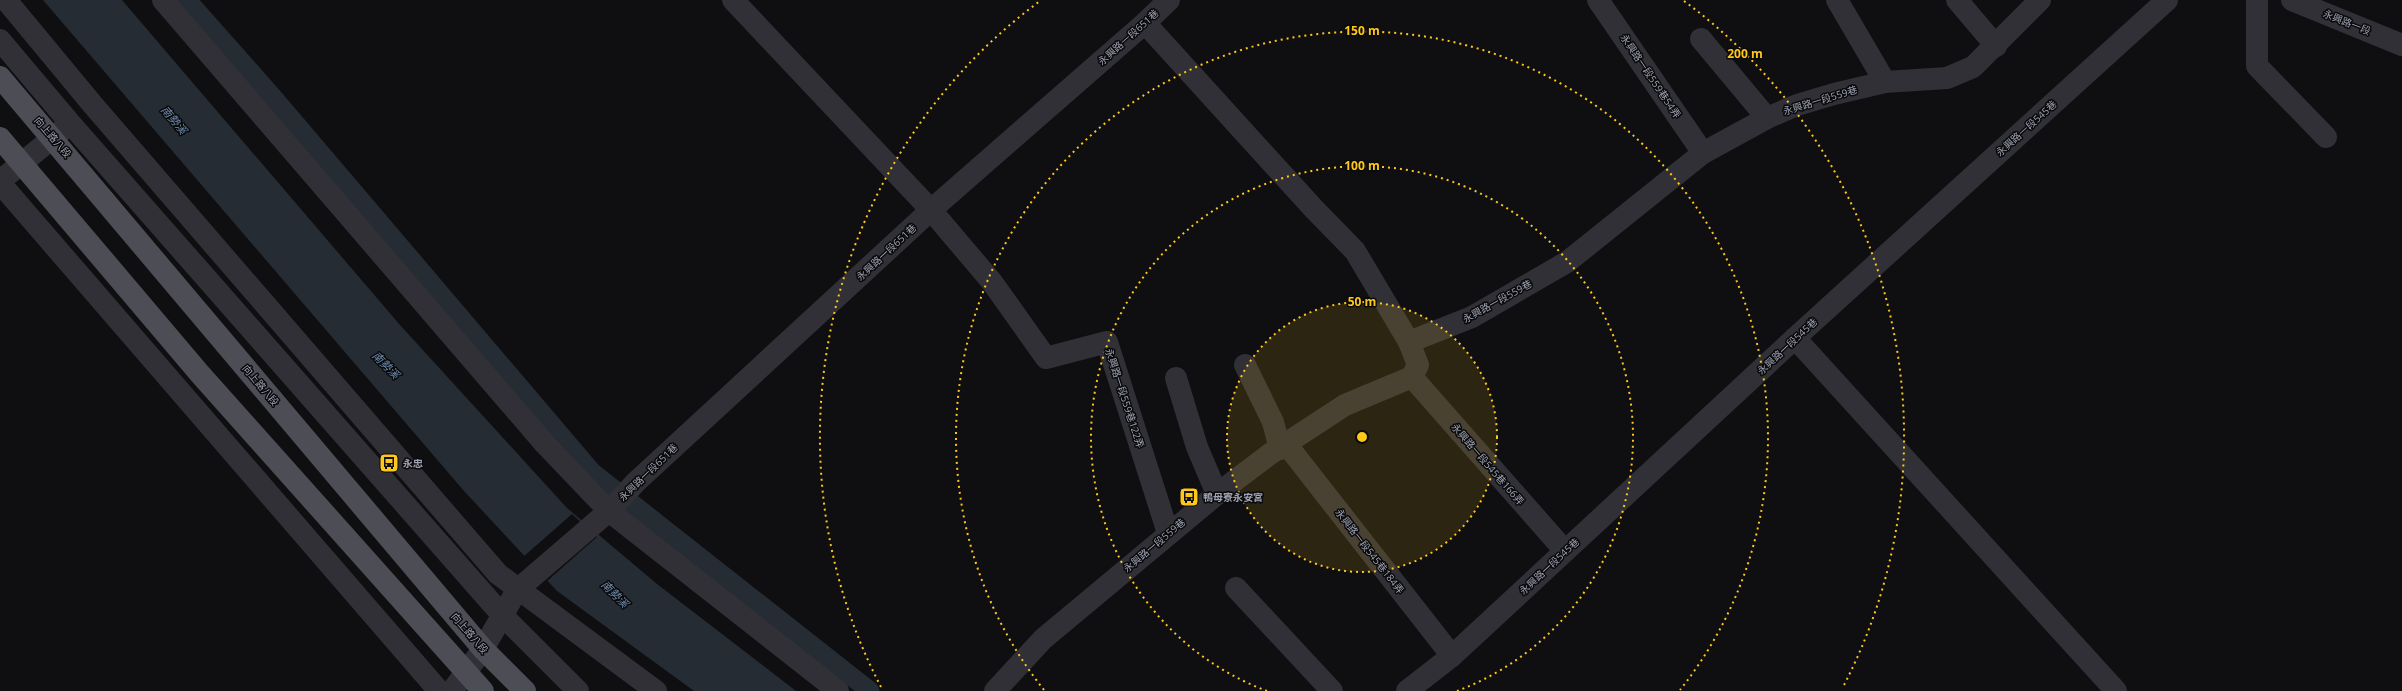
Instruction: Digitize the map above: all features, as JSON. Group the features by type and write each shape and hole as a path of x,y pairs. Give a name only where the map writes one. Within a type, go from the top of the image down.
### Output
{"main road":[{"name":"向上路八段","path":"0,76 483,648 525,691"},
{"path":"0,138 200,374 483,691"}],"street":[{"path":"6,0 93,105 498,574 656,691"},
{"path":"733,0 932,210"},
{"name":"永興路一段651巷","path":"452,691 483,648 518,590 610,510 636,482 932,210 1145,23 1169,0"},
{"name":"永興路一段559巷54弄","path":"1598,0 1703,153"},
{"path":"1837,0 1884,82"},
{"path":"1957,0 1996,46"},
{"name":"永興路一段559巷","path":"1409,342 1472,317 1567,262 1703,153 1766,118 1797,105 1884,82 1947,78 1973,68 2040,0"},
{"name":"永興路一段545巷","path":"1407,691 1452,656 1795,338 2167,0"},
{"path":"2257,0 2257,66 2326,137"},
{"name":"永興路一段","path":"2292,0 2402,45"},
{"path":"166,1 545,444 610,510 838,691"},
{"path":"1145,23 1314,209 1355,251 1409,342 1418,365 1412,377"},
{"path":"1701,39 1766,118"},
{"path":"0,40 70,123 503,616 578,691"},
{"path":"70,123 21,162 0,182 439,691"},
{"name":"永興路一段559巷122弄","path":"932,210 992,282 1046,358 1107,342 1168,533"},
{"path":"1795,338 2116,691"},
{"path":"1245,365 1284,447"},
{"name":"永興路一段559巷","path":"995,691 1043,639 1168,533 1217,494 1346,405 1412,377"},
{"name":"永興路一段545巷166弄","path":"1412,377 1565,551"},
{"path":"1176,378 1197,447 1217,494"},
{"name":"永興路一段545巷184弄","path":"1284,447 1452,656"},
{"path":"1236,588 1332,691"}],"water":[{"name":"南勢溪","path":"43,0 122,0 400,325 567,508 657,584 796,691 694,691 557,591 464,491"}],"pier":[{"path":"572,514 597,537 546,582 523,557"}],"waterway":[{"path":"187,0 273,97 592,472 870,691"}],"place":[{"name":"永忠","path":"389,463"},
{"name":"鴨母寮永安宮","path":"1189,497"}]}
